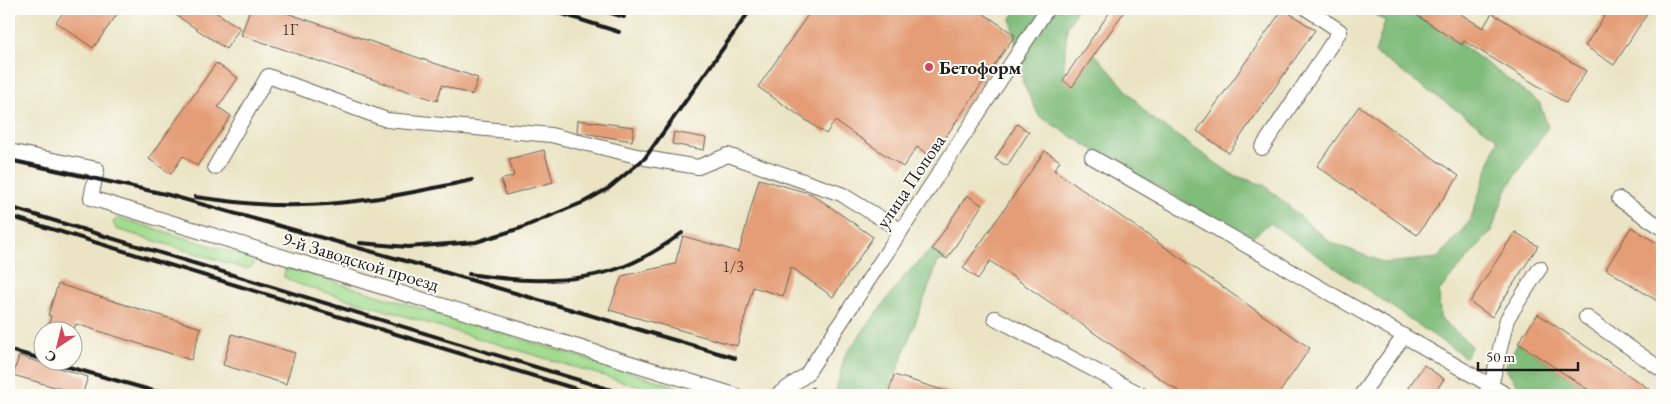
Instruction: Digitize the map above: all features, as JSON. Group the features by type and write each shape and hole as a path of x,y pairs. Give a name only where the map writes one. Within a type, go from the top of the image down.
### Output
{"street":[{"name":"улица Попова","path":"777,395 806,374 1047,9"},
{"path":"1262,148 1340,31 1307,9"},
{"path":"215,167 268,76 387,120 552,135 645,158 698,167 728,155 841,194 900,230"},
{"name":"9-й Заводской проезд","path":"9,151 97,169 91,198 735,395"},
{"path":"1092,157 1404,336 1488,391 1507,395"},
{"path":"1619,199 1662,228"},
{"path":"1488,391 1507,319 1540,268"},
{"path":"1586,317 1662,370"},
{"path":"995,318 1142,395"},
{"path":"1361,395 1404,336"}],"green space":[{"path":"1018,9 1077,9 1067,27 1063,80 1072,86 1095,54 1150,117 1233,175 1264,185 1330,242 1385,263 1438,258 1470,221 1498,139 1375,53 1385,21 1366,9 1407,9 1462,45 1539,102 1548,127 1506,190 1492,230 1439,291 1440,318 1472,346 1465,357 1270,223 1250,239 1087,146 1039,116 1023,83 1011,18"},
{"path":"119,218 248,257 253,262 253,266 247,269 116,229 113,222"},
{"path":"932,249 947,259 938,262 888,395 835,395 845,355 906,274"},
{"path":"292,269 681,388 682,395 667,395 298,284 284,277 285,270"},
{"path":"1518,343 1596,395 1524,395 1505,367"}],"building":[{"path":"66,9 121,9 93,48 56,22"},
{"path":"167,9 211,9 240,28 226,49"},
{"path":"250,9 275,9 478,78 472,95 442,85 437,101 241,35"},
{"path":"812,9 977,9 1015,35 932,157 917,147 903,167 835,121 826,134 758,87"},
{"path":"1112,9 1126,9 1072,87 1063,80"},
{"path":"1283,9 1315,30 1229,153 1197,131"},
{"path":"1407,9 1453,9 1483,28 1492,13 1586,71 1566,103 1464,41 1462,45"},
{"path":"1609,9 1650,9 1614,65 1585,46"},
{"path":"216,63 238,78 218,107 231,116 197,166 183,156 171,174 149,159"},
{"path":"1359,106 1459,176 1417,235 1317,166"},
{"path":"578,120 634,127 632,141 577,132"},
{"path":"1017,124 1029,132 1007,166 995,159"},
{"path":"674,132 706,138 704,150 672,144"},
{"path":"544,150 553,182 506,195 501,180 514,176 509,159"},
{"path":"1045,151 1060,161 1054,170 1310,348 1278,395 1184,395 990,261 978,279 963,268"},
{"path":"759,179 812,194 873,237 833,297 791,267 783,296 753,287 737,346 609,310 622,276 675,264 683,236 739,252"},
{"path":"967,195 982,205 947,259 932,249"},
{"path":"1631,227 1662,246 1662,304 1606,269"},
{"path":"1515,232 1538,246 1492,317 1470,302"},
{"path":"58,284 201,328 191,360 82,326 82,322 50,322 51,316 48,315"},
{"path":"1538,314 1658,395 1596,395 1518,343"},
{"path":"232,334 295,353 286,384 223,365"},
{"path":"19,356 32,360 32,372 72,372 88,377 82,395 13,375"},
{"path":"1424,365 1444,379 1433,395 1403,395"},
{"path":"894,375 952,393 952,395 888,395"}],"railway":[{"path":"547,9 619,32"},
{"path":"598,9 624,17"},
{"path":"360,243 408,247 476,242 521,228 584,202 609,188 645,158 751,9"},
{"path":"9,160 165,194 427,267 735,358"},
{"path":"195,197 268,205 328,204 400,195 472,180"},
{"path":"9,207 628,395"},
{"path":"9,216 596,395"},
{"path":"469,274 528,280 568,279 587,276 607,272 633,263 682,233"},
{"path":"9,350 32,356"},
{"path":"82,371 168,395"}],"place":[{"name":"Бетоформ","path":"929,67"}]}
